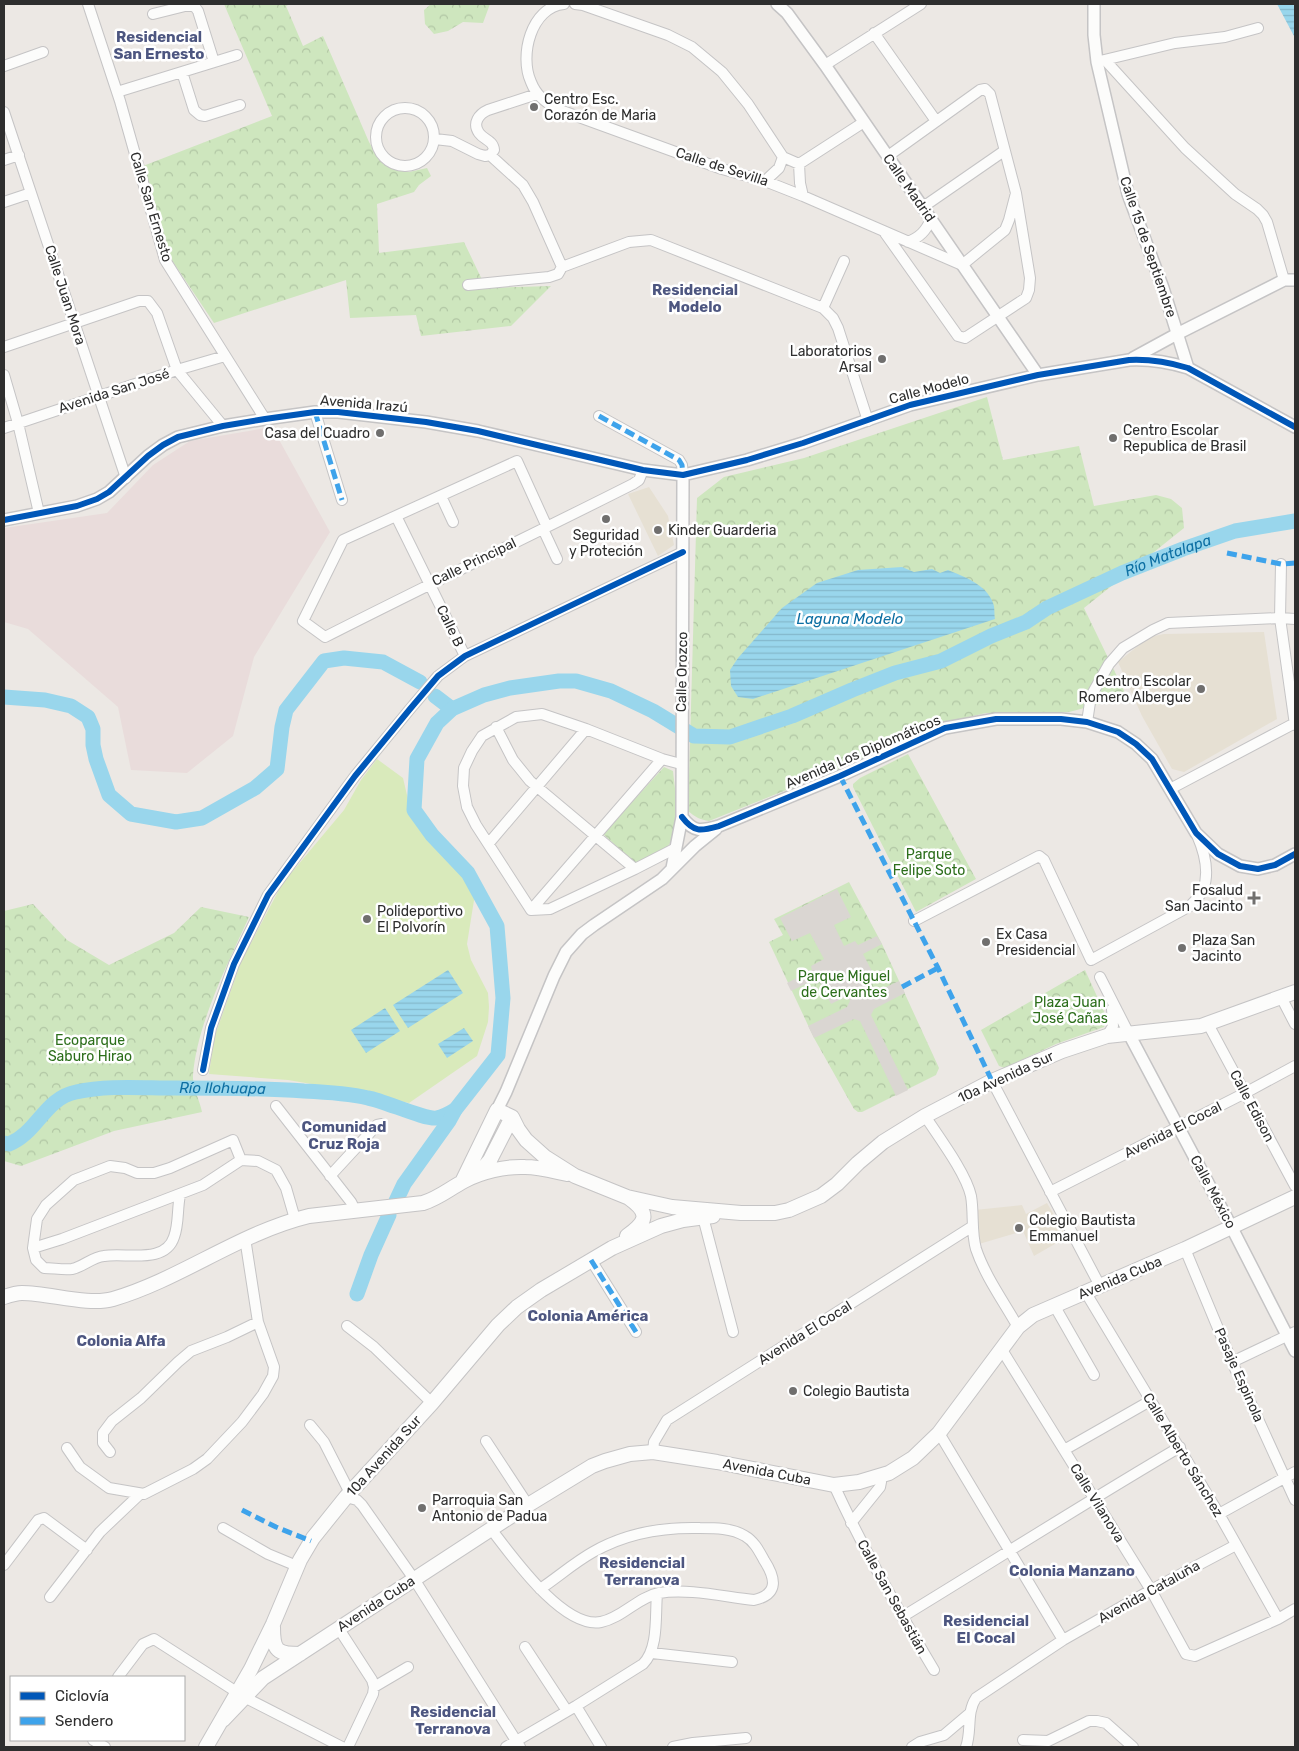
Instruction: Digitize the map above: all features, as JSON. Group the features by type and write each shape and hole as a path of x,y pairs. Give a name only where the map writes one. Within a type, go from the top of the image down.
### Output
{"main road":[{"name":"10a Avenida Sur","path":"627,1196 672,1207 741,1213 775,1213 789,1210 812,1201 830,1190 883,1142 925,1116 992,1082 1062,1051 1106,1036 1192,1028 1208,1024 1295,992"},
{"path":"462,1182 497,1110 512,1117 518,1129 535,1149 575,1176"},
{"path":"477,1175 490,1160 512,1117"},
{"path":"4,1296 22,1293 85,1300 110,1300 141,1290 245,1238 295,1219 423,1203 437,1198 477,1175 510,1167 524,1167 575,1176 627,1196"},
{"name":"10a Avenida Sur","path":"612,1248 638,1228 644,1220 641,1208 627,1196"},
{"name":"Avenida Cuba","path":"206,1747 242,1695 263,1678 528,1505 570,1479 605,1461 630,1454 653,1452 717,1462 834,1485 859,1482 889,1473 913,1458 938,1433 1018,1327 1034,1315 1232,1228 1295,1197"},
{"name":"10a Avenida Sur","path":"242,1695 297,1566 313,1538 348,1495 432,1403 506,1317 541,1290 591,1260 612,1248 661,1226 703,1217 741,1213"},
{"path":"273,1624 273,1642 278,1650 287,1654 300,1654"}],"street":[{"name":"Calle San Ernesto","path":"88,4 117,92 165,260 265,419"},
{"path":"434,138 452,141 478,154 490,155 494,150 493,145 480,134 476,127 477,118 481,113 488,110 537,94 530,82 526,68 527,48 531,33 539,18 559,4 564,4"},
{"path":"575,4 644,26 692,47 722,72 748,104 783,157 799,164"},
{"name":"Calle Madrid","path":"777,4 787,13 825,65 1038,375"},
{"path":"825,65 921,4"},
{"name":"Calle 15 de Septiembre","path":"1094,4 1094,35 1128,194 1164,288 1188,368"},
{"path":"153,14 189,5 195,7 198,11 214,62"},
{"path":"1101,61 1175,43 1225,37 1258,28"},
{"path":"874,33 936,121"},
{"path":"4,66 42,52"},
{"path":"117,92 237,56"},
{"path":"1101,61 1185,148 1235,194 1263,215 1289,280"},
{"path":"182,72 194,110 200,115 205,116 240,105"},
{"path":"884,232 958,336 965,338 1026,298 1030,278 1016,193 990,94 985,89 980,90 888,156"},
{"name":"Calle de Sevilla","path":"537,94 545,103 564,112 722,169 764,181 962,265"},
{"path":"406,107 418,110 427,117 433,127 434,138 432,150 425,159 415,165 403,167 392,164 383,157 377,146 375,135 378,124 385,114 395,108 406,107"},
{"name":"Calle Juan Mora","path":"4,112 126,478"},
{"path":"799,164 864,122"},
{"path":"923,207 1004,151"},
{"path":"4,160 19,155"},
{"path":"490,155 523,185 533,202 562,267"},
{"path":"764,181 779,168 783,157"},
{"path":"799,164 803,196"},
{"path":"4,202 31,193"},
{"path":"962,265 1005,230 1016,193"},
{"path":"908,242 923,234 931,219"},
{"path":"468,285 549,277 558,274 562,267 629,242 651,240 823,308 833,318 838,328 868,421"},
{"path":"823,308 844,261"},
{"name":"Calle Modelo","path":"1129,360 1177,334 1289,280"},
{"path":"4,347 139,301 148,301 157,314 177,370 223,426"},
{"name":"Avenida San José","path":"4,428 177,370 225,356"},
{"name":"Calle Modelo","path":"683,475 747,460 803,443 910,405 1038,375 1129,360 1158,361 1188,368"},
{"path":"1188,368 1295,427"},
{"path":"4,375 18,423 39,513"},
{"path":"315,412 342,500"},
{"name":"Avenida Irazú","path":"4,520 77,506 97,499 109,492 148,456 163,445 193,432 315,412 365,414 426,422 478,431 643,470 683,475"},
{"path":"599,416 678,460 682,465 683,475"},
{"path":"396,516 517,461 557,559"},
{"name":"Calle Principal","path":"396,516 343,540 303,621 325,637 633,484 639,480 643,470"},
{"name":"Calle Orozco","path":"672,868 682,817 683,475"},
{"path":"440,496 453,522"},
{"name":"Calle B","path":"396,516 465,656"},
{"path":"203,1070 211,1028 234,964 268,895 325,816 438,676 465,656 683,552"},
{"path":"1170,789 1295,724 1280,618 1281,564"},
{"path":"1086,722 1091,696 1109,664 1123,648 1153,630 1168,623 1295,619"},
{"path":"530,910 476,825 467,807 463,786 464,768 482,736 516,717 542,714 662,759 681,764"},
{"name":"Avenida Los Diplomáticos","path":"682,817 688,825 702,831 719,826 840,776 945,728 996,718 1060,719 1086,722 1118,732 1136,744 1152,759 1196,833 1218,854 1240,866 1258,869 1275,865 1295,854"},
{"path":"496,727 513,760 530,781 634,869"},
{"path":"488,843 586,729"},
{"path":"530,910 662,759"},
{"name":"Avenida Los Diplomáticos","path":"497,1110 566,952 582,934 656,883 719,826"},
{"path":"914,922 1036,856 1041,857 1091,960 1190,906 1200,895 1203,889 1206,870 1204,852 1196,833"},
{"path":"530,910 550,909 676,848"},
{"path":"1100,977 1129,1034"},
{"path":"1281,998 1295,1024"},
{"path":"1106,1036 1113,1026 1114,1018 1111,1001"},
{"name":"Calle Edison","path":"1208,1024 1295,1186"},
{"name":"Calle México","path":"1129,1034 1232,1228 1291,1334 1295,1351"},
{"name":"Avenida El Cocal","path":"1050,1192 1295,1066"},
{"path":"992,1082 1100,1286"},
{"path":"506,1092 512,1117"},
{"path":"276,1106 352,1202 355,1210"},
{"path":"925,1116 949,1152 968,1187 972,1206 976,1249 1018,1327"},
{"path":"330,1176 377,1124 382,1124"},
{"path":"180,1195 174,1239 159,1254 146,1256 131,1254 102,1256 72,1269 44,1268 36,1260 33,1248 37,1219 46,1205 74,1180 110,1166 126,1168 137,1173 154,1173 170,1168 233,1140 241,1160"},
{"path":"33,1248 180,1195 203,1185 241,1160 258,1161 276,1170 286,1188 295,1219"},
{"path":"703,1217 732,1332"},
{"name":"Avenida El Cocal","path":"653,1452 654,1442 667,1420 973,1226"},
{"path":"67,1448 80,1467 108,1488 144,1494 193,1469 206,1459 242,1422 273,1376 274,1367 258,1322 245,1238"},
{"name":"Pasaje Espinola","path":"1185,1249 1232,1362 1295,1500"},
{"path":"591,1260 636,1332"},
{"name":"Calle Alberto Sánchez","path":"1086,1292 1150,1401 1180,1447 1278,1620"},
{"path":"1054,1305 1094,1375"},
{"path":"110,1452 103,1443 103,1433 112,1421 141,1398 178,1362 191,1351 258,1322"},
{"path":"346,1326 382,1353 432,1403"},
{"path":"1232,1362 1291,1334"},
{"name":"Calle Vilanova","path":"1002,1350 1151,1590 1186,1654 1195,1656 1278,1620"},
{"path":"1064,1450 1150,1401"},
{"path":"310,1425 324,1442 348,1495 362,1505 414,1579 518,1744"},
{"path":"938,1433 1063,1640"},
{"path":"486,1441 528,1505"},
{"path":"902,1617 1180,1447"},
{"path":"1219,1514 1295,1472"},
{"name":"Calle San Sebastián","path":"851,1523 880,1488 880,1476"},
{"name":"Calle San Sebastián","path":"834,1485 851,1523 902,1617 934,1670"},
{"path":"50,1597 100,1532 140,1494"},
{"path":"4,1564 41,1518 44,1518 87,1550"},
{"path":"491,1530 540,1589 558,1606 574,1617 592,1622 609,1619 657,1594 684,1592 754,1600 765,1597 773,1586 773,1579 771,1571 759,1551 745,1536 720,1528 686,1527 653,1531 621,1539 593,1552 540,1589"},
{"path":"223,1528 268,1554 297,1566"},
{"name":"Avenida Cataluña","path":"912,1747 920,1742 944,1735 970,1713 971,1706 976,1698 1063,1640 1236,1545"},
{"path":"506,1747 518,1744 644,1664 652,1653 657,1594"},
{"path":"1278,1620 1295,1609"},
{"path":"338,1629 372,1680 374,1687 373,1694 348,1747"},
{"path":"119,1676 143,1644 154,1639 242,1695 342,1747"},
{"path":"525,1647 567,1712"},
{"path":"652,1653 732,1662"},
{"path":"374,1687 408,1667"},
{"path":"576,1706 602,1747"},
{"path":"966,1747 969,1740 970,1713"},
{"path":"1023,1740 1048,1741 1089,1721 1097,1721 1106,1723 1133,1747"},
{"path":"674,1747 693,1743 746,1738"}],"shaded area":[{"path":"272,427 330,532 254,657 233,736 187,773 131,770 118,707 28,629 4,622 4,528 107,513 153,465 190,441"},
{"name":"Kinder Guarderia","path":"649,487 668,516 674,545 658,556 628,494"},
{"name":"Centro Escolar Romero Albergue","path":"1264,632 1277,719 1184,772 1172,769 1142,716 1118,662 1149,637 1164,634"},
{"path":"837,889 851,917 834,925 844,946 855,941 858,945 877,936 882,944 863,954 877,981 859,990 862,995 867,996 899,981 905,993 874,1009 871,1015 908,1090 896,1096 860,1021 854,1019 814,1038 808,1026 847,1007 850,1001 847,996 831,1004 818,978 791,991 787,983 812,970 811,966 824,959 810,933 792,941 780,918"},
{"name":"Colegio Bautista Emmanuel","path":"1047,1203 1067,1237 1034,1256 1023,1231 979,1244 975,1210 1022,1205 1026,1214"}],"green space":[{"path":"224,4 290,4 286,6 303,46 323,36 369,142 379,160 393,168 409,172 427,168 431,176 419,185 414,192 377,204 379,253 464,242 486,288 551,286 511,326 421,336 416,315 350,318 346,280 214,323 171,259 143,166 272,116"},
{"path":"431,4 490,4 483,23 463,22 448,31 434,34 425,24 424,10"},
{"path":"987,397 1003,460 1079,446 1094,506 1156,495 1171,499 1182,508 1184,528 1084,608 1127,697 1069,712 986,713 943,723 859,761 709,821 693,815 688,811 697,498 724,477 804,458"},
{"name":"Parque Felipe Soto","path":"908,754 976,879 916,912 853,787 853,784 860,778"},
{"name":"Polideportivo El Polvorín","path":"377,759 403,778 410,808 435,845 464,875 475,894 467,944 471,960 488,993 489,1007 488,1022 477,1056 409,1103 288,1080 209,1074 214,1038 241,962 282,884 344,810 361,780"},
{"path":"664,767 673,771 677,811 675,831 672,840 664,850 635,863 603,834"},
{"name":"Parque Miguel de Cervantes","path":"849,882 882,944 939,1068 936,1075 862,1112 854,1109 814,1038 769,942 783,935 774,919"},
{"name":"Ecoparque Saburo Hirao","path":"33,904 67,940 109,965 174,933 201,907 249,917 223,974 200,1035 193,1079 202,1112 114,1131 21,1166 4,1161 4,911"},
{"name":"Plaza Juan José Cañas","path":"1085,970 1106,1016 1104,1027 1056,1044 1005,1068 999,1066 981,1030"}],"water":[{"path":"1277,4 1293,4 1295,8 1295,38"},
{"name":"Laguna Modelo","path":"902,567 914,572 932,569 940,573 948,570 974,582 986,591 990,597 994,605 995,619 753,699 738,697 731,686 730,670 738,658 782,608 817,583 858,570"},
{"path":"448,970 463,993 408,1028 393,1005"},
{"path":"385,1008 400,1031 366,1053 351,1030"},
{"path":"464,1028 473,1041 447,1058 438,1044"}],"waterway":[{"name":"Río Matalapa","path":"396,1201 404,1184 455,1110 498,1055 503,998 497,926 468,873 432,835 414,810 417,759 437,723 452,709 484,695 510,688 559,681 576,681 611,691 653,711 694,736 730,737 792,716 895,673 941,661 991,636 1026,622 1047,608 1122,573 1183,549 1235,531 1295,521"},
{"path":"4,697 45,700 71,706 88,717 93,729 93,745 96,759 109,795 131,814 176,822 202,818 255,788 277,769 286,710 324,661 344,658 383,662 420,682"},
{"path":"435,696 452,709"},
{"name":"Río Ilohuapa","path":"4,1143 9,1144 19,1139 56,1101 76,1092 100,1088 272,1089 344,1094 368,1098 431,1118 442,1117 455,1110"},
{"path":"357,1294 371,1255 389,1215"}],"marked path":[{"path":"315,412 342,500"},
{"path":"599,416 679,460 682,465 683,475"},
{"path":"1227,553 1281,564 1295,563"},
{"path":"840,776 938,968 992,1081"},
{"path":"902,987 938,968"},
{"path":"591,1260 636,1332"},
{"path":"242,1510 276,1527 311,1541"}],"cycle path":[{"path":"4,520 77,506 97,499 109,492 148,456 178,437 223,426 315,412 338,412 426,422 478,431 643,470 683,475 747,460 803,443 910,405 1038,375 1136,360 1158,361 1188,368 1295,427"},
{"path":"203,1070 211,1028 234,964 268,895 355,776 438,676 465,656 683,552"},
{"path":"682,817 690,826 698,829 703,830 719,826 840,776 945,728 996,719 1061,719 1087,722 1118,732 1136,744 1152,759 1196,833 1218,854 1240,866 1258,869 1275,865 1295,854"}],"place":[{"name":"Centro Esc. Corazón de Maria","path":"534,107"},
{"name":"Laboratorios Arsal","path":"882,359"},
{"name":"Casa del Cuadro","path":"380,433"},
{"name":"Centro Escolar Republica de Brasil","path":"1113,438"},
{"name":"Seguridad y Proteción","path":"606,519"},
{"name":"Kinder Guarderia","path":"658,530"},
{"name":"Centro Escolar Romero Albergue","path":"1201,689"},
{"name":"Fosalud San Jacinto","path":"1254,898"},
{"name":"Polideportivo El Polvorín","path":"367,919"},
{"name":"Ex Casa Presidencial","path":"986,942"},
{"name":"Plaza San Jacinto","path":"1182,948"},
{"name":"Colegio Bautista Emmanuel","path":"1019,1228"},
{"name":"Colegio Bautista","path":"793,1391"},
{"name":"Parroquia San Antonio de Padua","path":"422,1508"}],"district":[{"name":"Residencial San Ernesto","path":"159,46"},
{"name":"Residencial Modelo","path":"695,298"},
{"name":"Comunidad Cruz Roja","path":"344,1136"},
{"name":"Colonia América","path":"588,1316"},
{"name":"Colonia Alfa","path":"121,1341"},
{"name":"Colonia Manzano","path":"1072,1571"},
{"name":"Residencial Terranova","path":"642,1572"},
{"name":"Residencial El Cocal","path":"986,1630"},
{"name":"Residencial Terranova","path":"453,1720"}]}
